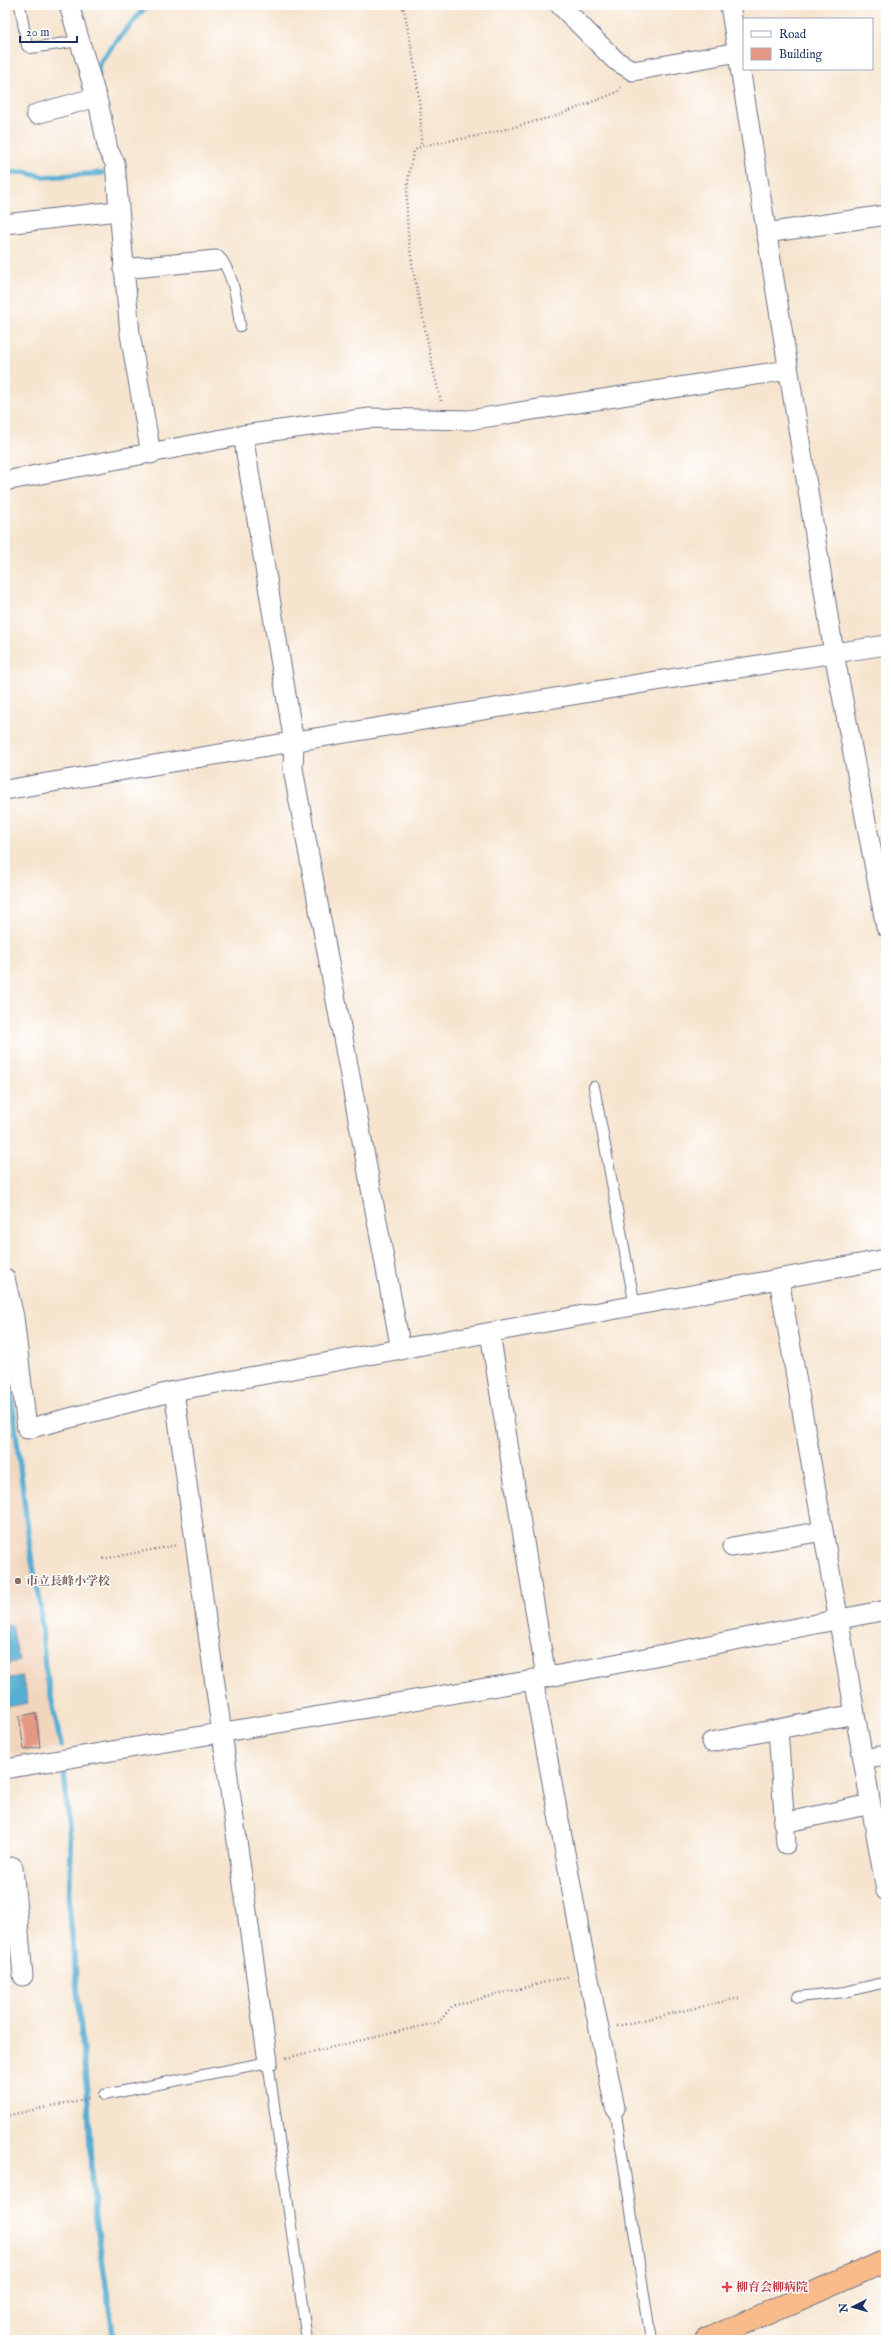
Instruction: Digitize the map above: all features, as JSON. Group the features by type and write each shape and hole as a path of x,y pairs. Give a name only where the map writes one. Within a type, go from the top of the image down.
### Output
{"highway":[{"path":"706,2340 886,2261"}],"street":[{"path":"69,5 97,97 108,150 115,163 119,196 117,210 130,334 151,454"},
{"path":"560,5 590,37 615,60 633,71 738,52"},
{"path":"730,5 834,653 886,927"},
{"path":"36,114 97,97"},
{"path":"5,224 117,210"},
{"path":"766,234 886,214"},
{"path":"123,269 216,260"},
{"path":"5,481 243,435 370,418 469,420 788,370"},
{"path":"243,435 294,743 294,769 401,1350"},
{"path":"5,790 294,743 656,681 886,645"},
{"path":"5,1278 14,1317 27,1429 174,1391 886,1259"},
{"path":"779,1279 886,1891"},
{"path":"490,1333 540,1678 588,1971 615,2108"},
{"path":"174,1391 268,2062"},
{"path":"732,1547 824,1531"},
{"path":"5,1769 540,1678 839,1618 886,1610"},
{"path":"711,1742 856,1714"},
{"path":"778,1729 783,1823 786,1844"},
{"path":"863,1759 886,1755"},
{"path":"783,1823 871,1804"},
{"path":"13,1867 12,1922 23,1976"}],"lane":[{"path":"20,5 26,46 30,48 79,40"},
{"path":"216,260 222,260 229,272 236,292 240,326"},
{"path":"594,1087 635,1306"},
{"path":"798,1997 845,1992 886,1982"},
{"path":"104,2095 268,2062 307,2340"},
{"path":"615,2108 651,2340"}],"path":[{"path":"401,5 404,10 422,114 421,146"},
{"path":"447,419 440,400 410,255 407,211 409,170 414,151 421,146 487,134 556,116 618,92 630,69"},
{"path":"103,1559 196,1541"},
{"path":"268,2062 439,2022 452,2006 588,1971"},
{"path":"599,2029 642,2022 739,1998"},
{"path":"5,2116 104,2095"}],"shaded area":[{"name":"市立長峰小学校","path":"5,1381 34,1595 39,1648 58,1748 5,1756"}],"water":[{"path":"12,1625 19,1661 5,1664 5,1626"},
{"path":"22,1676 28,1703 5,1707 5,1679"}],"building":[{"path":"36,1713 40,1747 24,1750 19,1716"}],"waterway":[{"path":"99,75 98,68 100,61 147,5"},
{"path":"5,173 24,172 45,177 102,173"},
{"path":"5,1344 31,1557 39,1596 45,1667 61,1746"},
{"path":"64,1772 71,1851 69,1905 88,2103 92,2190 114,2340"}],"place":[{"name":"市立長峰小学校","path":"18,1581"},
{"name":"柳育会柳病院","path":"727,2287"}]}
